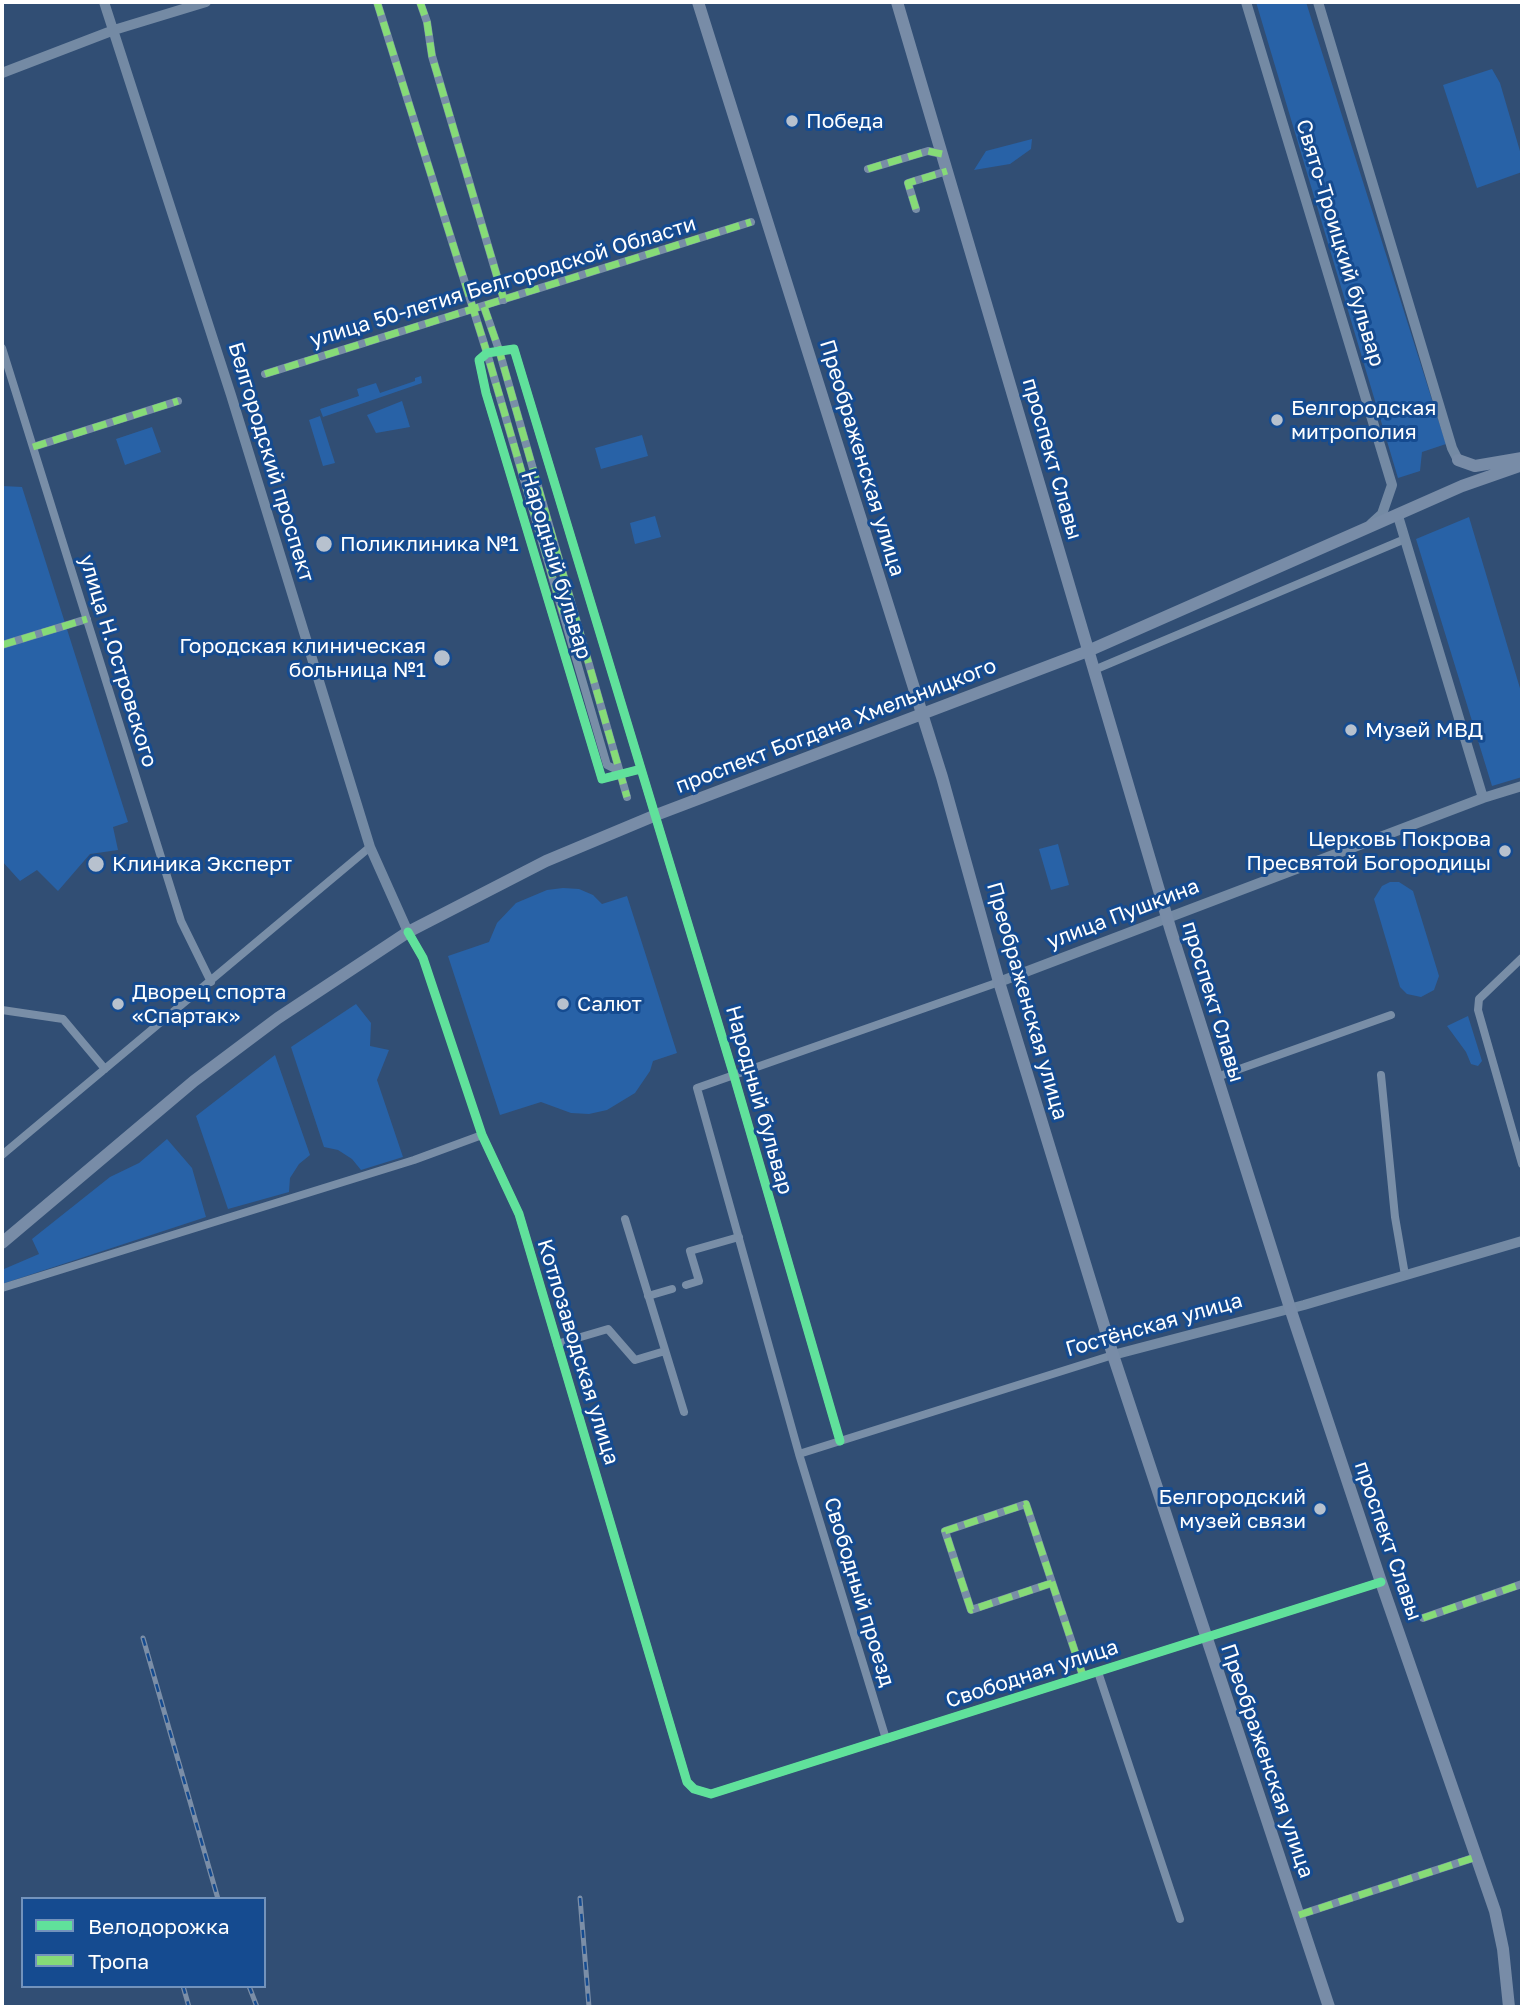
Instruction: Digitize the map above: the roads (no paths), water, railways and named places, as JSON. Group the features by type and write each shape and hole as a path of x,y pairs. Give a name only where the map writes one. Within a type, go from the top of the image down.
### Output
{"main road":[{"name":"Преображенская улица","path":"698,2 942,777 999,982 1113,1355 1329,2007"},
{"name":"проспект Славы","path":"897,2 1167,918 1290,1308 1495,1911 1503,1949 1509,2007"},
{"path":"1458,460 1475,466 1522,458"},
{"name":"проспект Богдана Хмельницкого","path":"2,1243 194,1081 278,1018 405,934 546,861 656,815 1088,651 1462,486 1522,464"}],"street":[{"name":"Белгородский проспект","path":"104,2 231,394 370,847 405,934"},
{"path":"2,74 114,30 206,2"},
{"name":"Народный бульвар","path":"377,2 487,353 607,765 619,773"},
{"path":"421,2 432,57 505,300"},
{"name":"Свято-Троицкий бульвар","path":"1246,2 1392,485 1382,514 1363,531"},
{"path":"1318,2 1452,448 1458,460"},
{"path":"868,169 928,151 942,154"},
{"path":"916,209 908,183 947,171"},
{"name":"улица 50-летия Белгородской Области","path":"265,374 751,222"},
{"path":"484,307 499,350 627,797"},
{"name":"улица Н.Островского","path":"2,348 181,921 211,982"},
{"name":"Народный бульвар","path":"499,350 514,349 734,1076 840,1441"},
{"path":"487,353 499,350"},
{"name":"Народный бульвар","path":"487,353 479,360 486,393 601,779 619,773"},
{"path":"33,447 178,401"},
{"path":"1398,516 1483,798"},
{"path":"1094,670 1405,539"},
{"path":"2,645 87,620"},
{"path":"619,773 641,769"},
{"name":"улица Пушкина","path":"739,1237 697,1088 999,982 1483,798 1522,786"},
{"path":"2,1155 370,847"},
{"name":"Котлозаводская улица","path":"405,934 423,958 482,1135 519,1214 687,1782 694,1789"},
{"path":"1522,958 1479,999 1478,1010 1522,1164"},
{"path":"2,1010 62,1019 105,1069"},
{"path":"1217,1076 1391,1015"},
{"path":"1381,1075 1395,1217 1405,1275"},
{"path":"2,1288 414,1160 482,1135"},
{"path":"625,1219 684,1412"},
{"path":"686,1285 699,1281 690,1251 739,1237 799,1454"},
{"name":"Гостёнская улица","path":"799,1454 1113,1355 1290,1308 1522,1241"},
{"path":"648,1296 671,1289"},
{"path":"557,1344 608,1329 635,1360 665,1351"},
{"name":"Свободный проезд","path":"799,1454 886,1739"},
{"path":"1052,1583 971,1610 945,1531 1026,1504 1083,1676"},
{"name":"Свободная улица","path":"694,1789 711,1794 1381,1582"},
{"path":"1423,1618 1522,1584"},
{"name":"Свободная улица","path":"1098,1672 1180,1919"},
{"path":"1299,1915 1476,1857"}],"railway":[{"path":"143,1638 217,1897"},
{"path":"580,1898 589,2007"},
{"path":"184,1988 189,2007"},
{"path":"250,1988 257,2007"}],"place":[{"name":"Победа","path":"792,121"},
{"name":"Белгородская митрополия","path":"1277,420"},
{"name":"Поликлиника №1","path":"324,544"},
{"name":"Городская клиническая больница №1","path":"442,658"},
{"name":"Музей МВД","path":"1351,730"},
{"name":"Церковь Покрова Пресвятой Богородицы","path":"1505,851"},
{"name":"Клиника Эксперт","path":"96,864"},
{"name":"Дворец спорта «Спартак»","path":"118,1004"},
{"name":"Салют","path":"563,1004"},
{"name":"Белгородский музей связи","path":"1320,1509"}]}
